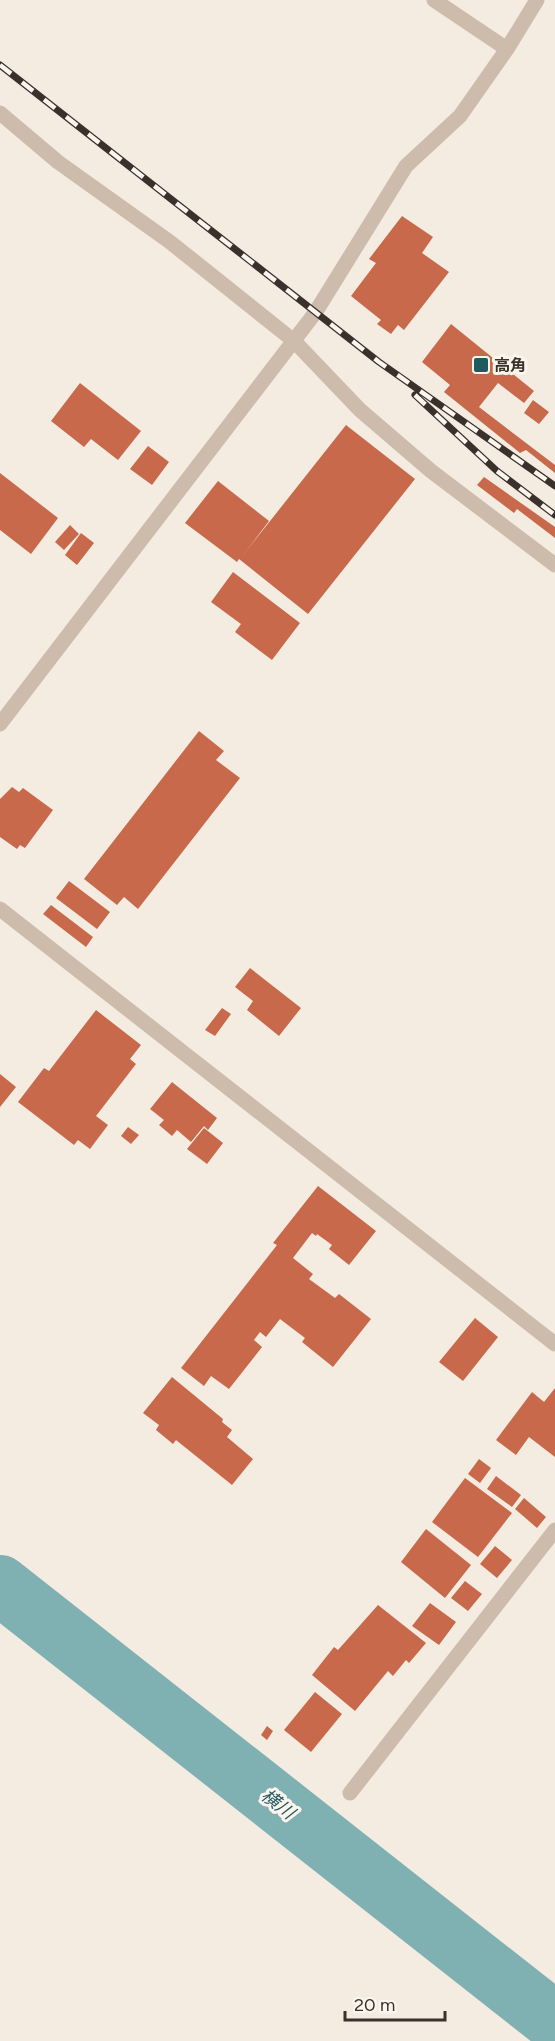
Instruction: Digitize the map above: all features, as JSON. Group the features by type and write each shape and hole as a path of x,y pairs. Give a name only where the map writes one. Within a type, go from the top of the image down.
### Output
{"street":[{"path":"434,0 507,49"},
{"path":"0,724 315,313 406,166 460,116 507,49 537,0"},
{"path":"0,114 58,162 170,242 294,341 360,410 431,471 555,565"},
{"path":"0,909 555,1344"},
{"path":"351,1793 555,1530"}],"building":[{"path":"402,216 433,237 422,253 449,272 404,330 398,325 391,334 377,324 381,320 351,296 376,263 369,259"},
{"path":"451,324 534,391 524,403 498,383 479,407 555,465 555,473 526,450 520,453 444,392 450,385 422,362"},
{"path":"80,383 141,431 118,460 91,439 84,447 51,421"},
{"path":"533,400 549,412 539,424 524,413"},
{"path":"346,425 415,479 308,614 239,559 237,562 185,523 218,481 269,521 244,554"},
{"path":"148,446 169,462 152,485 130,469"},
{"path":"0,473 58,518 31,554 0,530"},
{"path":"484,477 555,527 555,538 517,509 514,513 477,485"},
{"path":"70,525 79,534 64,550 55,542"},
{"path":"81,533 94,543 77,565 65,555"},
{"path":"233,572 300,623 272,660 235,632 241,624 211,602"},
{"path":"199,731 224,751 216,760 240,778 138,909 124,897 117,905 84,879"},
{"path":"12,787 19,792 23,788 53,810 25,848 20,845 17,849 0,837 0,799"},
{"path":"69,881 110,912 97,929 56,898"},
{"path":"51,905 93,937 86,947 43,914"},
{"path":"250,968 301,1008 279,1036 247,1010 253,1001 235,987"},
{"path":"222,1008 231,1014 215,1036 205,1030"},
{"path":"96,1010 141,1045 130,1059 136,1064 96,1116 108,1125 90,1149 78,1140 74,1145 18,1102 44,1068 49,1071"},
{"path":"0,1074 16,1087 0,1107"},
{"path":"172,1082 217,1118 208,1130 204,1126 191,1142 177,1130 172,1136 159,1125 164,1120 150,1109"},
{"path":"128,1127 139,1135 131,1144 121,1136"},
{"path":"204,1128 223,1143 207,1164 187,1149"},
{"path":"318,1186 376,1231 349,1265 329,1249 332,1245 312,1233 293,1258 313,1274 309,1279 335,1298 339,1294 371,1319 333,1367 302,1342 305,1338 280,1319 266,1337 260,1332 254,1340 262,1347 229,1389 211,1376 204,1386 181,1368 277,1245 273,1243"},
{"path":"475,1318 498,1337 463,1381 439,1362"},
{"path":"172,1377 223,1419 222,1422 232,1430 227,1437 253,1459 232,1485 176,1440 173,1444 156,1430 159,1425 143,1413"},
{"path":"555,1388 555,1457 529,1437 516,1455 496,1440 532,1392 544,1402"},
{"path":"479,1459 491,1468 480,1483 468,1474"},
{"path":"496,1476 521,1495 512,1507 487,1489"},
{"path":"465,1478 512,1513 478,1557 432,1522"},
{"path":"524,1498 546,1517 537,1528 515,1509"},
{"path":"426,1529 471,1565 445,1598 401,1562"},
{"path":"495,1546 512,1560 497,1578 480,1564"},
{"path":"465,1581 482,1594 468,1611 451,1598"},
{"path":"430,1603 456,1622 439,1645 412,1626"},
{"path":"378,1605 426,1643 409,1663 406,1660 393,1676 388,1671 355,1711 312,1675 334,1647 338,1650"},
{"path":"315,1692 342,1714 311,1752 284,1730"},
{"path":"267,1726 273,1731 267,1740 261,1735"}],"waterway":[{"name":"横川","path":"0,1585 555,2022"}],"railway":[{"path":"0,65 379,362 555,486"},
{"path":"415,395 497,471 555,515"}],"place":[{"name":"高角","path":"481,365"}]}
